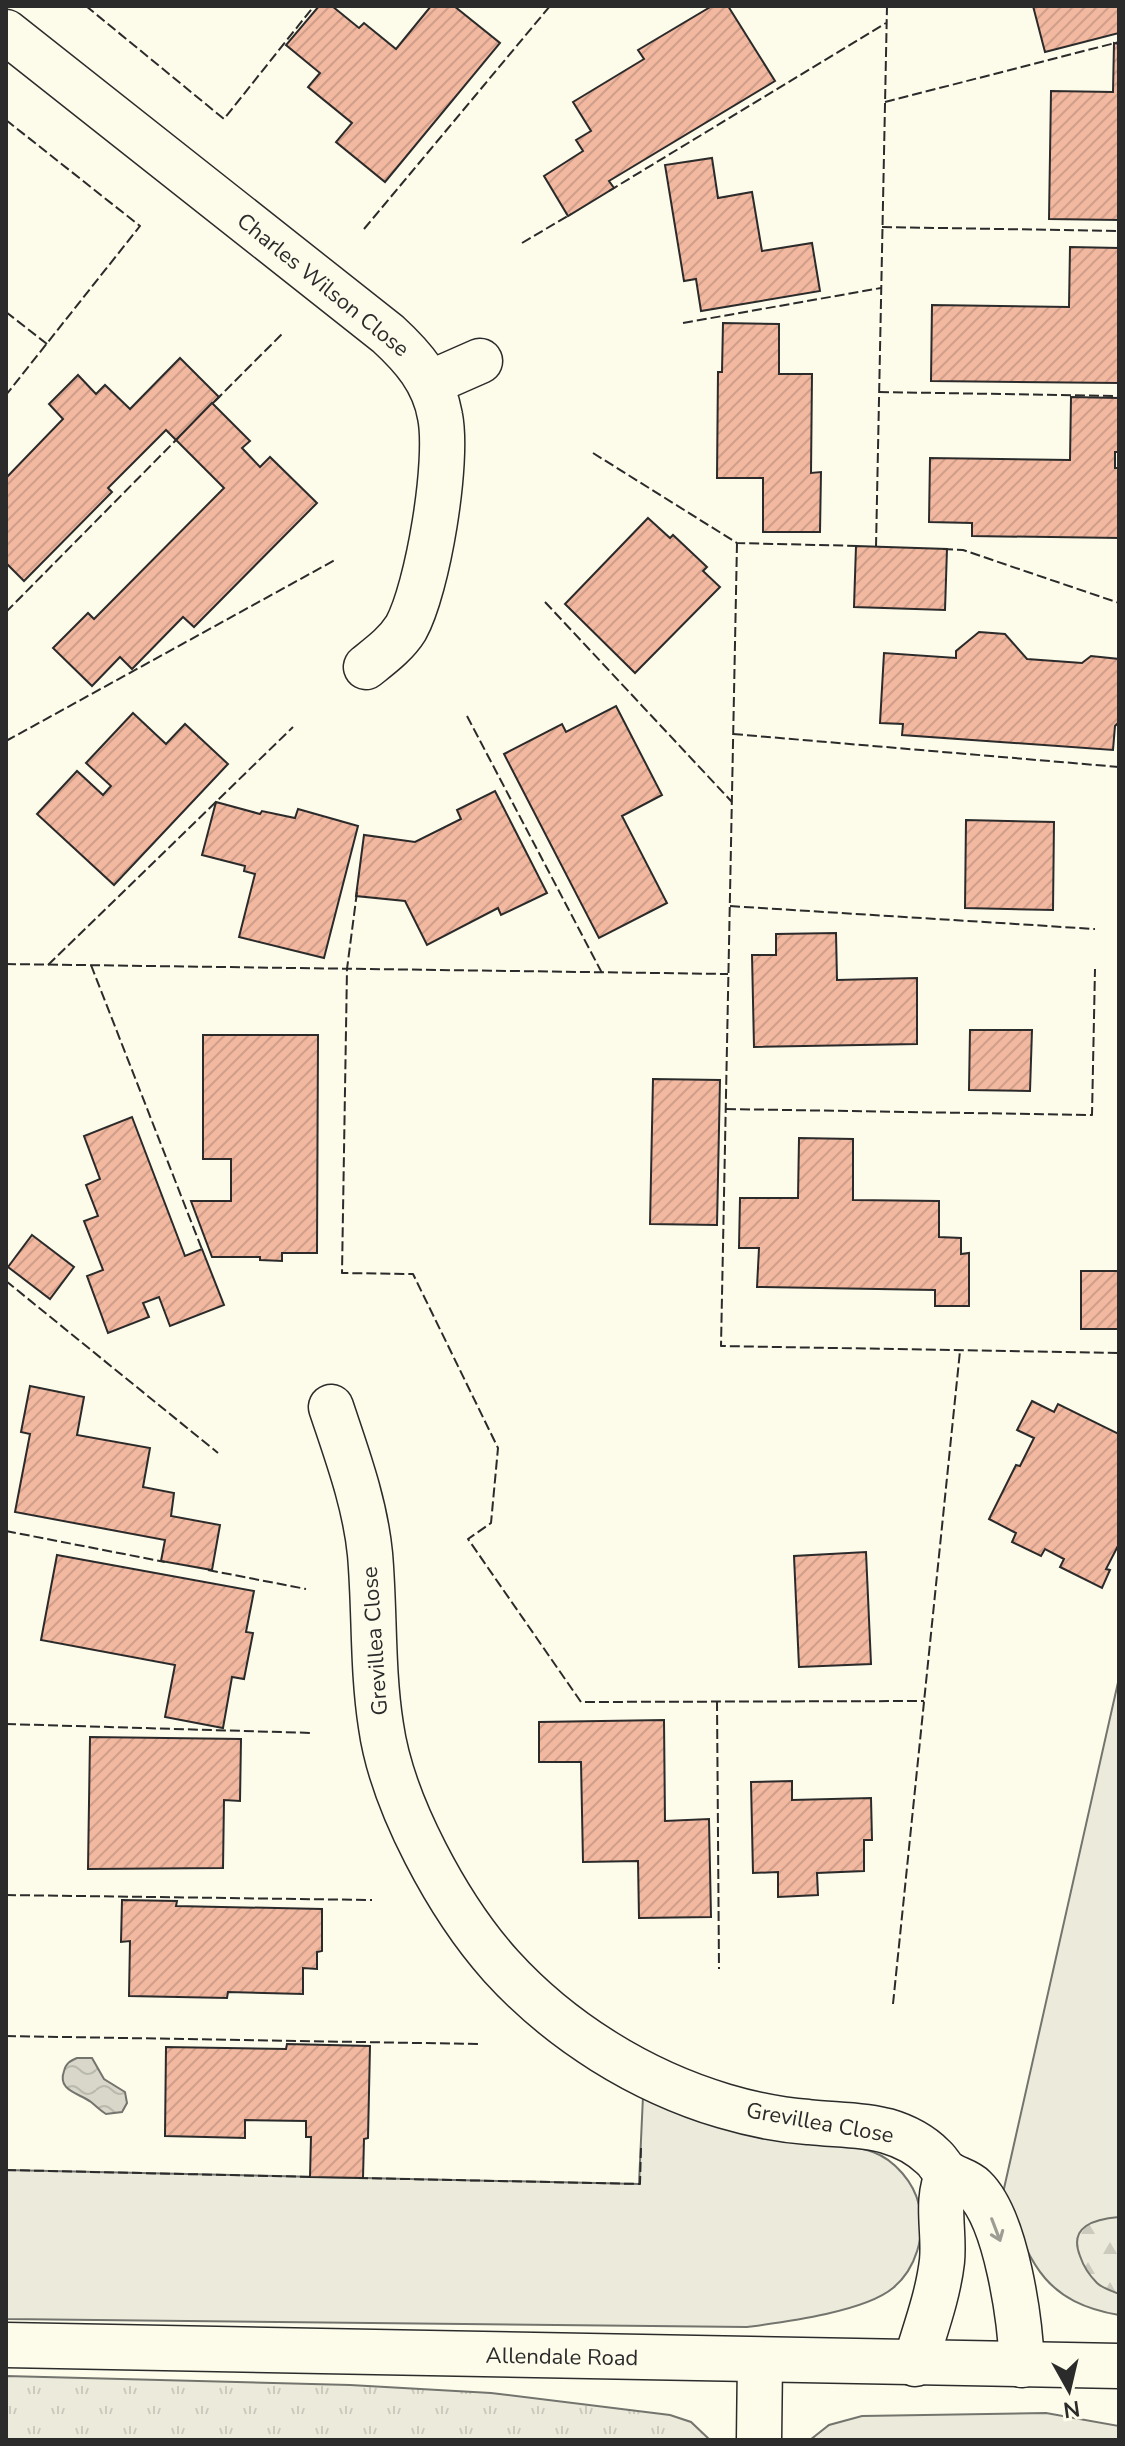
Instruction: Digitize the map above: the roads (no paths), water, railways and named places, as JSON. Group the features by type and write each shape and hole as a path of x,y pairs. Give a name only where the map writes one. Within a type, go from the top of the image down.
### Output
{"street":[{"name":"Charles Wilson Close","path":"6,32 388,334 412,355 430,383 440,416 442,451 426,570 405,629 390,648 366,667"},
{"path":"430,383 480,361"},
{"name":"Grevillea Close","path":"331,1407 364,1515 370,1553 374,1667 381,1731 397,1788 432,1865 460,1913 501,1966 546,2010 598,2048 658,2080 722,2105 764,2116 886,2131 912,2140 948,2174 961,2178 974,2188 984,2201 997,2230 1016,2300 1022,2365"},
{"path":"915,2364 942,2262 941,2198 948,2174"},
{"name":"Allendale Road","path":"6,2345 1119,2366"},
{"path":"759,2440 760,2361"}],"water":[{"path":"77,2058 92,2058 104,2079 125,2092 127,2103 122,2112 106,2114 66,2087 63,2078 65,2068"}]}
